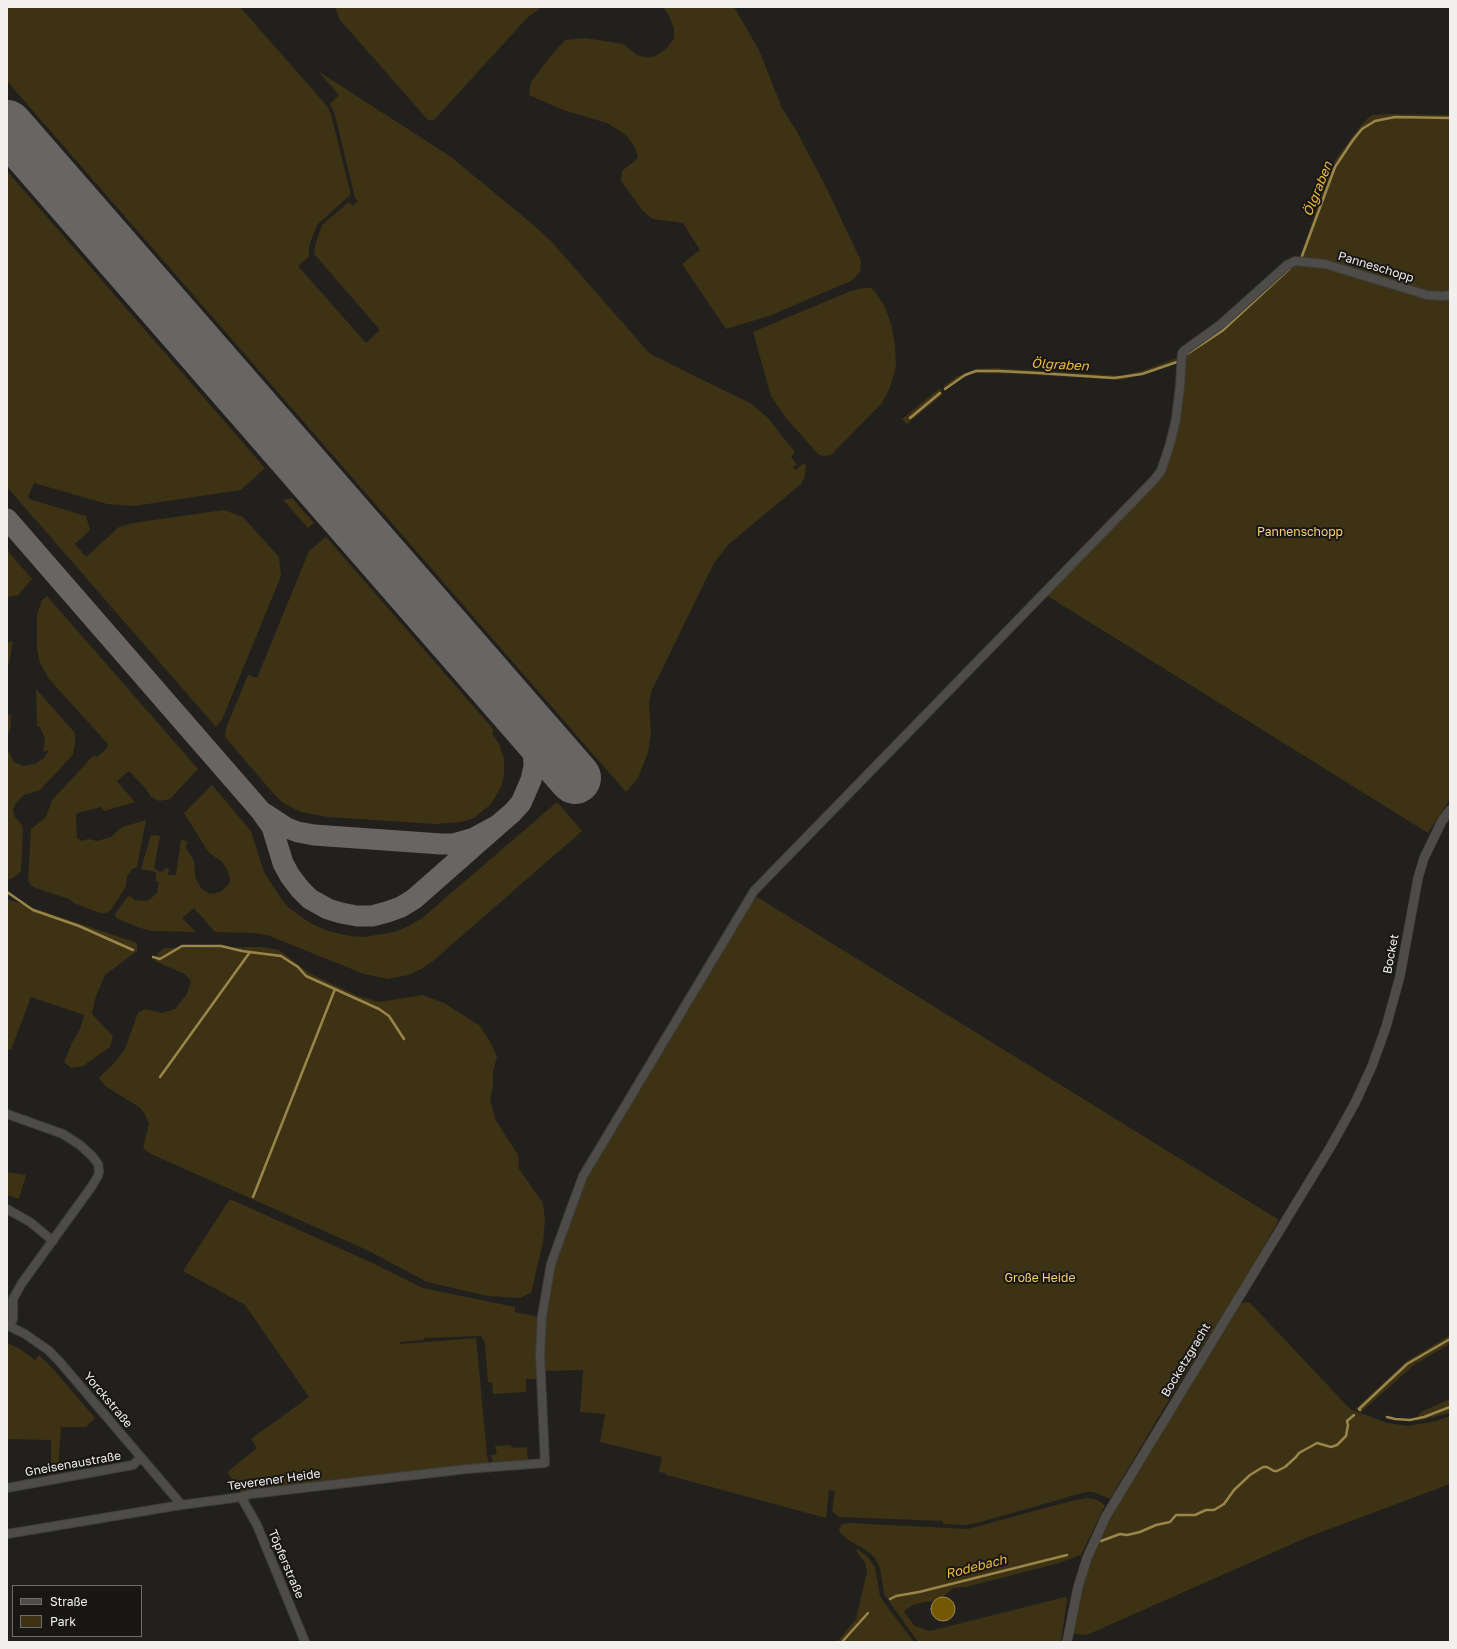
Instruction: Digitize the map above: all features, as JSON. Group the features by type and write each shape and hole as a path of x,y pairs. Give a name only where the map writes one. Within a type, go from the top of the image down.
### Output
{"street":[{"name":"Panneschopp","path":"545,1463 540,1354 542,1316 552,1264 566,1221 583,1176 754,891 1148,488 1161,471 1166,459 1177,412 1182,353 1220,325 1287,265 1295,261 1325,264 1428,295 1450,295"},
{"name":"Bocket","path":"1355,1103 1372,1066 1386,1027 1400,976 1420,871 1433,839 1442,821 1450,810"},
{"name":"Bocketzgracht","path":"1067,1642 1078,1588 1087,1558 1106,1516 1331,1146 1355,1103"},
{"path":"7,1114 63,1134 80,1145 98,1164 98,1176 22,1283 14,1300 12,1319 8,1325"},
{"path":"7,1209 30,1222 53,1241"},
{"name":"Yorckstraße","path":"8,1325 31,1338 59,1361 180,1503"},
{"name":"Gneisenaustraße","path":"7,1488 133,1465 141,1457"},
{"name":"Teverener Heide","path":"7,1534 180,1505 241,1497 251,1494 467,1469 545,1463"},
{"name":"Töpferstraße","path":"241,1497 257,1525 305,1642"}],"green space":[{"path":"7,7 240,7 327,106 331,114 350,195 317,225 309,246 309,257 298,266 366,343 380,330 314,254 322,225 349,202 353,206 358,201 355,198 335,115 330,104 339,95 318,71 451,157 551,241 650,354 750,403 768,418 795,452 791,457 798,466 796,465 793,467 795,470 804,463 806,466 805,476 801,484 729,544 714,563 651,692 649,704 651,732 648,752 638,778 626,792 7,81"},
{"path":"335,7 542,7 527,18 434,120 428,120 340,20"},
{"path":"663,7 734,7 759,50 782,108 796,130 826,187 861,261 860,272 851,281 769,316 726,329 682,264 700,250 683,223 653,219 643,211 621,181 622,171 638,158 635,147 626,135 607,123 563,110 529,95 531,82 565,40 585,38 623,44 637,55 648,58 655,56 666,49 674,39 674,28"},
{"path":"1388,114 1450,115 1450,292 1425,292 1300,257 1328,177 1336,159 1369,117"},
{"path":"7,171 265,468 241,490 134,506 107,504 34,483 28,497 32,500 86,516 90,530 75,544 86,557 119,527 133,523 224,510 243,517 279,557 281,576 222,720 216,727 7,487"},
{"name":"Pannenschopp","path":"1293,263 1306,263 1450,297 1450,799 1428,833 1046,595 1163,471 1183,356"},
{"path":"871,288 874,290 884,305 891,323 895,345 896,366 890,388 882,403 831,455 819,455 786,418 771,396 753,332 851,291"},
{"path":"1177,358 1177,363 1122,380 976,373 969,374 945,389 944,386 956,377 976,369 995,368 1121,376 1144,370"},
{"path":"940,388 943,394 907,424 902,419"},
{"path":"292,498 314,523 308,528 283,500"},
{"path":"326,537 494,730 492,733 499,744 504,759 504,776 501,787 491,804 474,818 461,822 435,824 328,817 301,812 283,803 225,737 226,728 248,675 257,678 309,551"},
{"path":"7,550 32,579 18,595 7,597"},
{"path":"47,596 198,769 170,799 159,801 151,797 146,789 129,771 117,781 135,802 104,811 101,807 77,813 77,838 82,841 88,839 97,841 111,837 122,827 146,820 137,867 132,869 127,877 126,886 111,910 106,913 100,913 74,903 69,899 33,887 28,880 31,829 46,817 52,800 94,755 97,757 107,748 108,744 49,679 40,663 37,649 37,615 40,602"},
{"path":"13,641 9,664 7,669 7,643"},
{"path":"36,689 75,733 75,745 73,754 70,758 40,790 24,795 15,804 13,811 23,829 21,871 13,878 7,880 7,749 14,762 23,766 35,764 44,758 49,750 43,752 45,739 40,727 37,726"},
{"path":"7,713 11,716 11,725 7,739"},
{"path":"212,785 251,831 264,872 289,908 310,923 328,931 350,936 365,937 394,932 409,926 422,918 557,802 582,831 433,961 409,975 388,979 364,974 267,935 254,933 215,932 194,908 182,918 196,932 152,931 140,928 116,918 115,914 127,897 130,896 135,900 145,901 149,900 157,893 159,882 156,881 156,872 141,869 151,835 160,836 154,868 160,872 164,871 165,868 169,869 168,875 176,875 181,840 187,841 186,848 194,861 195,877 201,888 210,894 220,892 228,885 230,881 226,868 221,861 209,853 184,813"},
{"name":"Große Heide","path":"757,897 1279,1220 1245,1279 1164,1408 1110,1499 1093,1492 1086,1492 977,1523 964,1525 943,1524 943,1521 839,1517 832,1511 835,1491 829,1490 826,1518 667,1475 659,1472 662,1457 600,1442 605,1414 580,1412 583,1370 543,1371 544,1316 553,1265 584,1180 743,914"},
{"path":"7,899 137,943 137,951 105,975 96,996 92,1014 113,1036 110,1047 83,1066 71,1068 64,1062 80,1029 84,1015 31,997 11,1050 7,1049"},
{"path":"261,947 279,950 309,973 358,996 379,1002 423,995 444,1003 479,1025 490,1041 497,1057 493,1071 493,1086 490,1099 495,1119 518,1155 519,1169 543,1203 545,1220 543,1242 531,1293 520,1298 488,1296 427,1282 367,1250 151,1154 143,1148 149,1124 145,1114 139,1107 105,1086 99,1078 115,1062 125,1049 138,1013 145,1009 162,1013 175,1009 187,994 191,981 185,974 155,961 158,953 165,948"},
{"path":"7,1172 26,1175 19,1199 7,1195"},
{"path":"230,1199 368,1261 423,1288 515,1307 515,1312 539,1317 538,1379 526,1379 526,1392 493,1394 492,1382 488,1382 485,1343 481,1336 424,1338 424,1340 400,1342 400,1344 476,1338 489,1465 241,1493 227,1472 257,1448 251,1439 309,1397 245,1305 183,1271"},
{"path":"1245,1302 1250,1303 1254,1307 1350,1409 1387,1423 1408,1426 1436,1421 1450,1416 1450,1484 1308,1537 1089,1634 1082,1635 1072,1633 1092,1556 1109,1519 1238,1305"},
{"path":"1450,1335 1450,1344 1415,1364 1361,1412 1355,1409 1407,1361"},
{"path":"7,1343 20,1349 35,1360 39,1355 54,1370 95,1418 86,1427 61,1427 58,1472 51,1474 51,1440 7,1439"},
{"path":"1450,1399 1450,1413 1417,1421 1416,1419 1421,1412"},
{"path":"509,1445 514,1448 527,1447 528,1461 493,1464 491,1455 497,1454 495,1446"},
{"path":"1087,1498 1095,1499 1105,1505 1081,1555 1059,1563 966,1587 953,1588 943,1597 934,1601 913,1605 904,1612 915,1626 930,1631 1065,1597 1067,1599 1061,1642 918,1642 884,1594 880,1568 875,1558 866,1550 848,1540 839,1529 842,1524 849,1523 968,1529"},
{"path":"857,1549 867,1556 875,1567 880,1596 914,1642 837,1642 856,1619 867,1571 865,1562 857,1552"}],"shaded area":[{"path":"943,1597 948,1598 954,1604 954,1614 948,1620 943,1621 938,1620 932,1614 931,1609 932,1604 938,1598"}],"waterway":[{"name":"Ölgraben","path":"1302,256 1335,167 1362,129 1375,121 1395,117 1450,118"},
{"name":"Ölgraben","path":"1187,354 1222,331 1290,268"},
{"name":"Ölgraben","path":"945,389 965,375 976,371 1114,378 1142,374 1177,362"},
{"name":"Ölgraben","path":"910,418 940,393"},
{"path":"7,892 33,910 79,926 133,950"},
{"path":"153,957 160,959 182,946 221,946 242,951 281,956 298,967 306,976 379,1009 389,1016 404,1039"},
{"path":"160,1077 250,952"},
{"path":"253,1197 335,989"},
{"name":"Rodebach","path":"1360,1410 1359,1409 1407,1364 1450,1339"},
{"path":"1387,1417 1410,1420 1424,1417 1450,1407"},
{"name":"Rodebach","path":"1101,1541 1120,1534 1127,1535 1140,1532 1156,1525 1170,1522 1176,1515 1195,1515 1206,1510 1214,1510 1224,1504 1234,1490 1250,1475 1263,1467 1277,1471 1285,1467 1299,1453 1317,1443 1331,1447 1337,1445 1346,1436 1348,1425 1347,1421 1354,1415"},
{"name":"Rodebach","path":"890,1599 896,1596 919,1592 1067,1555"},
{"name":"Rodebach","path":"842,1642 868,1613"}],"taxiway":[{"path":"7,519 260,810 272,827 283,863 290,876 310,899 328,909 357,916 372,916 401,907 414,899 498,825"},
{"path":"264,813 287,828 314,835 441,844 453,844 474,838 498,825 512,813 521,803 531,780 534,766 533,745 517,712"}],"runway":[{"path":"7,126 575,778"}]}
